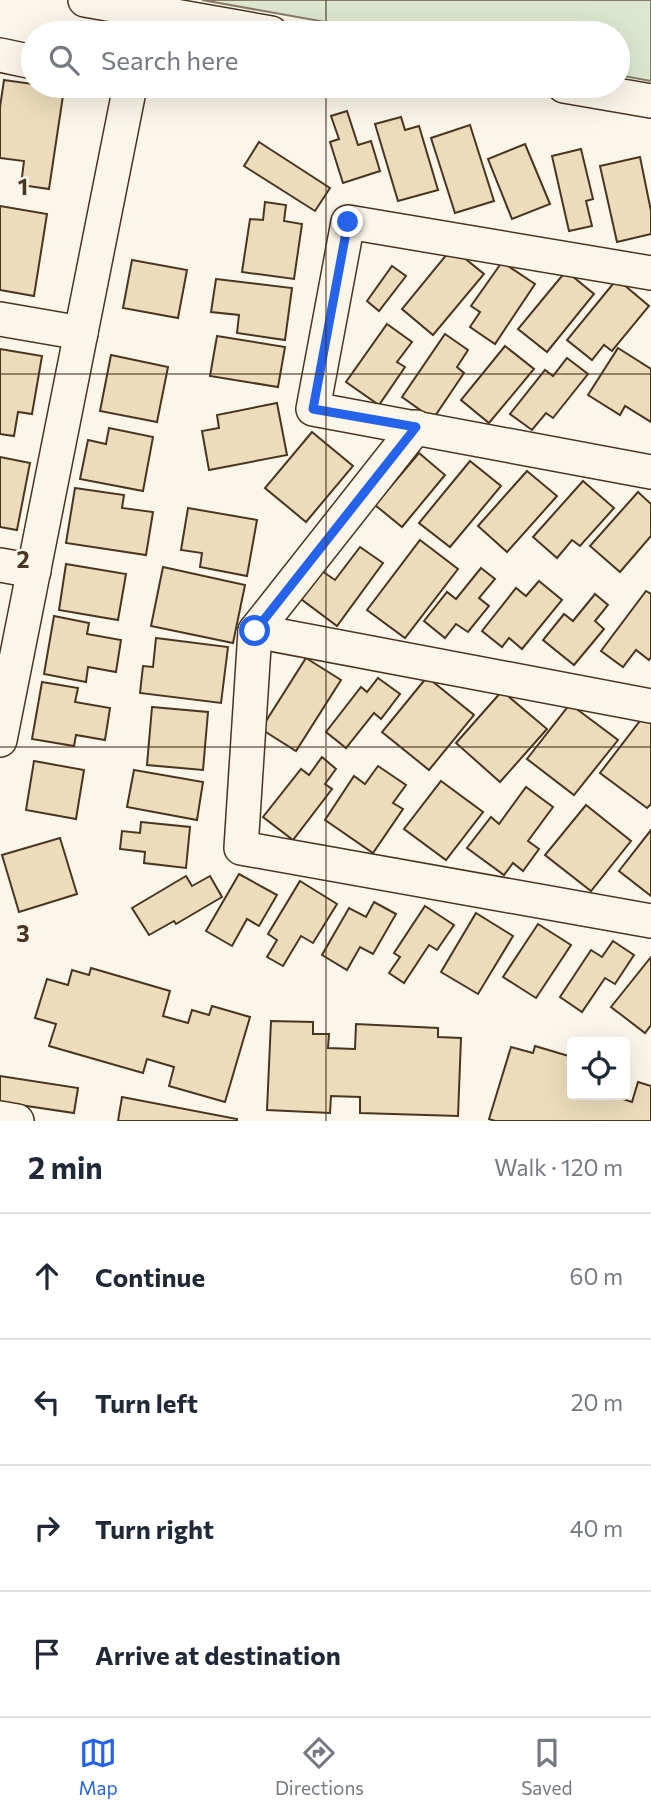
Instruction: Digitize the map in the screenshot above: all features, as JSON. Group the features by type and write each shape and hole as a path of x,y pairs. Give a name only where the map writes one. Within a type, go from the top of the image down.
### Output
{"street":[{"path":"85,0 140,21"},
{"path":"0,55 21,59"},
{"path":"630,97 651,101"},
{"path":"0,740 128,98"},
{"path":"651,273 348,222 313,409 651,472"},
{"path":"0,319 81,334"},
{"path":"416,427 255,631 241,848 651,920"},
{"path":"0,565 34,571"},
{"path":"255,631 651,706"},
{"path":"0,1118 17,1121"}],"green space":[{"path":"202,0 651,0 651,81 630,77 630,21 320,21"}],"building":[{"path":"4,80 21,82 21,98 63,98 49,189 21,185 24,161 0,158 0,107"},
{"path":"347,111 358,145 371,141 380,171 343,183 330,142 339,139 331,116"},
{"path":"401,117 405,130 419,126 438,190 398,201 375,124"},
{"path":"470,125 494,201 455,213 431,138"},
{"path":"259,142 330,188 315,211 244,166"},
{"path":"525,144 550,204 512,219 488,159"},
{"path":"581,149 593,199 586,201 592,226 569,231 552,156"},
{"path":"640,157 651,211 651,234 617,242 600,166"},
{"path":"265,202 286,205 284,221 302,224 294,279 242,272 250,219 263,220"},
{"path":"0,206 47,214 34,296 0,290"},
{"path":"452,248 484,274 433,335 402,309"},
{"path":"132,260 187,270 178,318 123,308"},
{"path":"502,262 535,284 495,344 470,327 480,312 471,306"},
{"path":"392,266 406,276 379,311 367,301"},
{"path":"566,271 594,294 547,352 518,329"},
{"path":"216,279 292,288 285,340 237,333 239,315 211,312"},
{"path":"617,279 649,306 612,351 604,345 592,360 567,340"},
{"path":"387,324 412,342 397,362 405,367 379,405 346,382"},
{"path":"445,334 468,350 457,367 464,373 433,419 402,397"},
{"path":"217,336 285,347 278,387 210,376"},
{"path":"505,346 534,369 489,423 461,400"},
{"path":"618,348 651,369 651,422 625,406 620,415 588,395"},
{"path":"0,349 42,356 32,414 18,412 14,436 0,434"},
{"path":"111,355 168,367 157,422 100,411"},
{"path":"567,358 588,374 553,418 546,413 532,430 510,414 545,370 553,376"},
{"path":"277,403 287,455 209,470 202,431 219,428 217,415"},
{"path":"109,428 153,437 143,491 80,479 88,440 106,444"},
{"path":"312,432 353,466 306,522 265,488"},
{"path":"419,453 445,475 402,527 375,505"},
{"path":"0,457 30,463 17,530 0,527"},
{"path":"470,461 501,486 450,547 419,523"},
{"path":"527,471 557,496 507,552 478,526"},
{"path":"583,481 614,508 580,546 572,540 557,558 533,537"},
{"path":"75,488 124,495 122,508 153,512 146,555 66,543"},
{"path":"638,492 651,504 651,536 620,572 590,546"},
{"path":"188,508 257,520 247,576 200,567 202,553 181,550"},
{"path":"420,540 458,569 405,638 367,610"},
{"path":"360,547 383,563 337,626 301,599 322,571 335,580"},
{"path":"66,564 126,574 118,620 59,610"},
{"path":"163,567 245,585 233,643 151,626"},
{"path":"481,568 495,579 479,598 489,606 468,632 456,624 445,638 424,621 447,592 456,599"},
{"path":"539,581 562,600 522,649 509,638 502,647 482,631 516,588 526,596"},
{"path":"646,591 651,594 651,657 649,660 636,650 623,667 601,651"},
{"path":"595,594 608,605 595,621 604,629 574,665 543,640 564,614 573,621"},
{"path":"54,616 89,623 87,634 121,640 116,672 88,667 86,682 44,674"},
{"path":"156,638 228,647 221,703 140,693 143,666 153,667"},
{"path":"306,658 341,680 296,751 261,729"},
{"path":"427,677 474,715 429,770 382,732"},
{"path":"378,678 400,694 381,719 374,713 346,748 326,732 361,687 367,692"},
{"path":"42,682 78,688 75,702 110,708 105,740 76,735 74,746 32,739"},
{"path":"502,691 547,729 500,782 456,743"},
{"path":"570,704 618,740 574,795 527,759"},
{"path":"152,707 208,712 203,770 147,765"},
{"path":"643,717 651,724 651,804 647,808 600,773"},
{"path":"322,757 336,769 325,784 332,789 293,840 263,817 301,769 309,775"},
{"path":"34,761 84,770 76,819 26,810"},
{"path":"378,766 406,785 393,803 403,809 373,853 325,820 354,776 365,784"},
{"path":"134,770 203,782 197,820 127,807"},
{"path":"441,781 483,812 446,860 404,829"},
{"path":"526,787 553,807 528,841 539,849 523,871 513,863 504,875 467,848 491,817 499,824"},
{"path":"586,805 631,841 591,891 545,855"},
{"path":"141,822 190,827 186,868 144,863 145,852 120,849 122,831 140,833"},
{"path":"651,830 651,896 619,871"},
{"path":"60,838 77,894 19,912 2,855"},
{"path":"239,874 277,895 259,926 247,919 232,946 206,931"},
{"path":"186,876 192,886 210,876 222,897 176,924 174,921 149,935 132,908"},
{"path":"300,881 337,904 313,943 301,936 283,966 267,957 277,940 268,934"},
{"path":"374,902 396,914 373,954 360,947 347,970 322,955 349,908 366,917"},
{"path":"425,906 454,925 437,950 429,945 404,983 389,973 400,957 394,953"},
{"path":"476,913 513,936 478,994 441,972"},
{"path":"538,924 571,945 536,998 503,977"},
{"path":"613,941 634,955 615,984 605,978 582,1012 560,997 591,950 602,957"},
{"path":"651,957 651,1025 645,1033 611,1007"},
{"path":"91,968 170,991 163,1016 188,1023 192,1010 209,1015 212,1006 250,1017 225,1102 169,1086 174,1067 147,1059 143,1073 49,1046 56,1024 35,1018 47,979 68,985 72,970 89,975"},
{"path":"271,1021 313,1022 313,1034 329,1034 328,1048 355,1049 356,1024 438,1028 438,1037 461,1038 458,1116 360,1113 360,1097 331,1096 330,1113 267,1110"},
{"path":"535,1046 567,1056 567,1100 632,1102 638,1082 651,1086 651,1121 489,1119 511,1047 533,1053"},
{"path":"0,1076 78,1088 74,1113 0,1102"},
{"path":"122,1097 237,1119 237,1121 118,1121"}],"route":[{"path":"255,631 416,427 313,409 348,222"}]}
